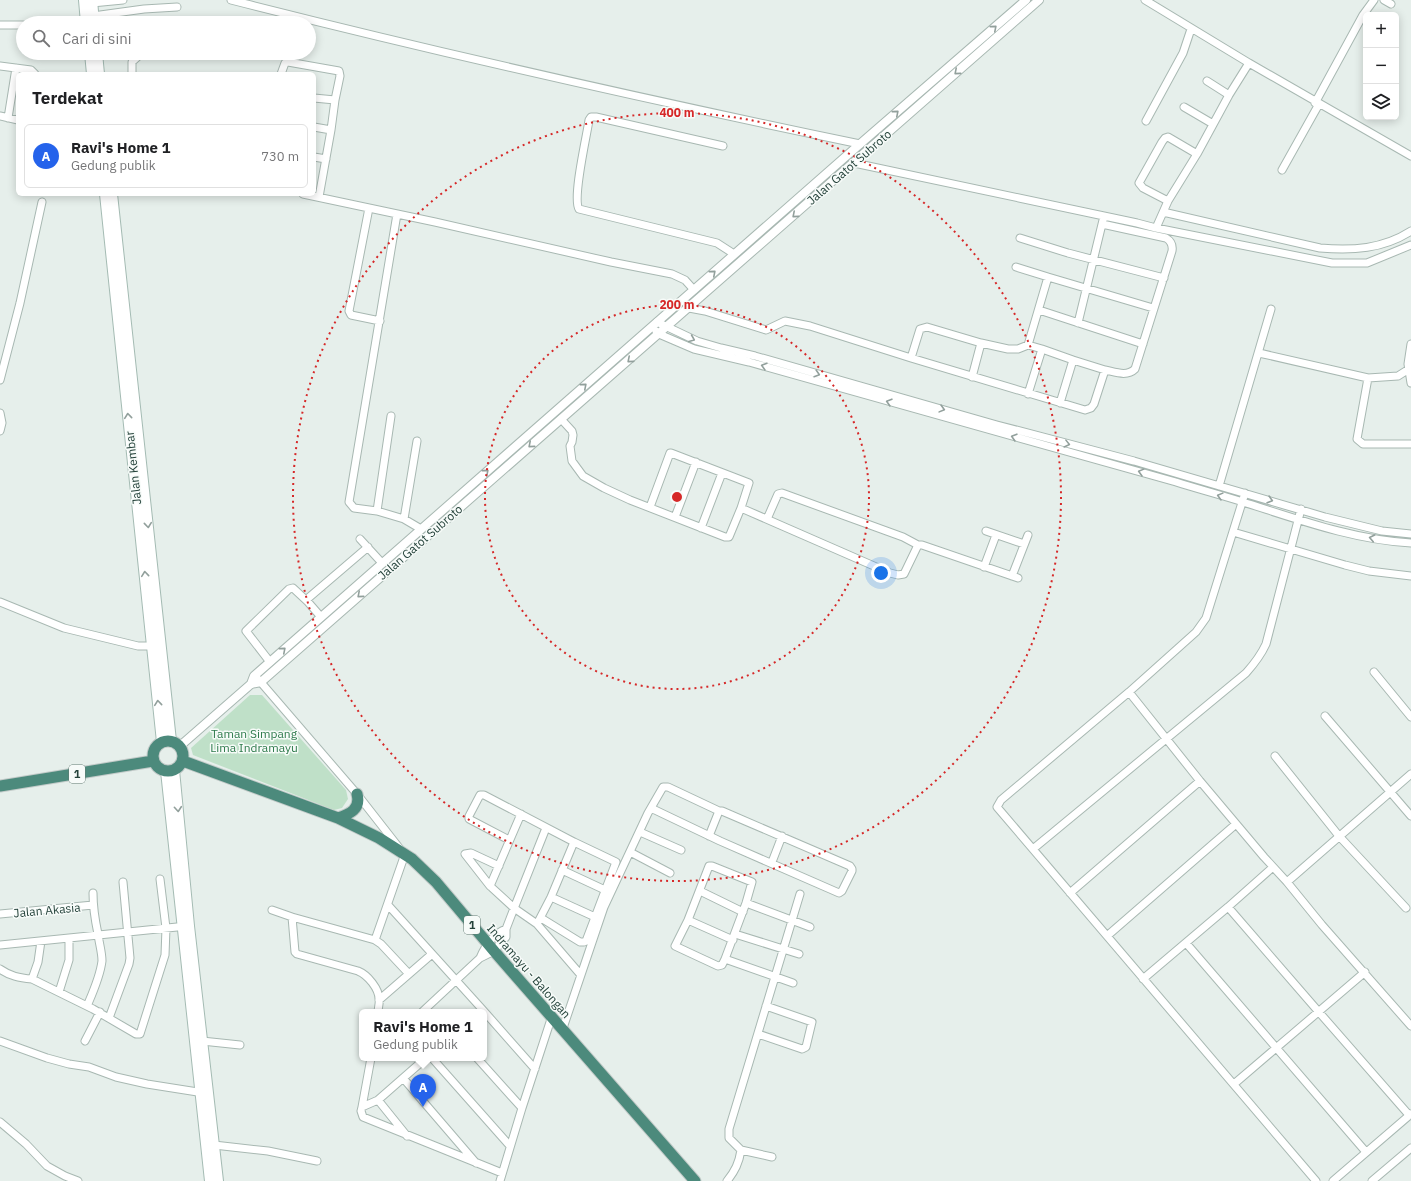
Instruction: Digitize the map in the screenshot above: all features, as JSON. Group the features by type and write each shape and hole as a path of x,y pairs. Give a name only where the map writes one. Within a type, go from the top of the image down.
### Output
{"highway":[{"path":"171,743 184,756 183,761 180,766 170,771 158,768 153,761 154,751 158,744 171,743"},
{"name":"1","path":"0,786 153,761"},
{"name":"Indramayu - Balongan","path":"183,761 338,818 379,838 404,853 436,882 694,1181"},
{"path":"338,818 353,812 357,802 357,794"}],"main road":[{"path":"91,60 92,72"},
{"path":"98,60 99,72"},
{"name":"Jalan Kembar","path":"104,196 154,646 171,743"},
{"name":"Jalan Kembar","path":"112,196 154,646"},
{"path":"170,771 177,927 214,1145 218,1181"},
{"path":"177,927 202,1041 210,1181"}],"street":[{"path":"90,11 123,0"},
{"path":"231,0 295,16"},
{"name":"Jalan Gatot Subroto","path":"254,676 734,254 1026,0"},
{"name":"Jalan Gatot Subroto","path":"171,743 251,684 261,682 473,495 563,420 1039,0"},
{"path":"1145,0 1191,29 1317,103 1411,156"},
{"path":"1282,170 1363,15 1374,0"},
{"path":"1384,0 1391,4"},
{"path":"90,11 177,7"},
{"path":"316,21 609,90 858,146"},
{"path":"0,25 16,25"},
{"path":"1146,121 1183,53 1191,29"},
{"path":"132,72 132,62 134,60"},
{"path":"282,72 283,65 288,62 339,71 340,76 319,197"},
{"path":"1156,227 1168,201 1249,63"},
{"path":"0,66 31,70 33,72"},
{"path":"8,118 15,92 16,68"},
{"path":"1207,81 1229,95"},
{"path":"316,98 335,100"},
{"path":"1184,107 1213,124"},
{"path":"0,116 16,120"},
{"path":"723,146 625,123 591,117 589,120 577,190 577,204 579,209 596,214 716,242 734,254"},
{"path":"316,127 330,130"},
{"path":"1168,201 1143,188 1139,183 1164,139 1168,137 1196,154"},
{"path":"316,157 326,159"},
{"path":"855,162 1104,216 1332,263 1367,263 1411,245"},
{"path":"314,196 611,262 672,274 685,280 694,290"},
{"path":"0,380 20,303 42,202"},
{"path":"369,208 349,311 351,315 380,321"},
{"path":"1163,213 1313,246 1338,249 1379,246 1399,239 1411,231"},
{"path":"397,214 349,502 354,508 377,511 404,519 421,529"},
{"path":"1078,324 1104,216"},
{"path":"911,358 920,329 924,327 1008,349 1018,349 1028,346 1042,349 1105,370 1125,374 1131,373 1136,366 1153,308 1164,278 1172,251 1172,246 1169,240 1141,232 1102,224"},
{"path":"1020,238 1068,253 1164,278"},
{"path":"1016,267 1153,308"},
{"path":"1028,346 1048,277"},
{"path":"689,308 705,311 766,330 785,321 810,326 972,377 1085,410 1091,408 1096,400 1105,370"},
{"path":"1219,486 1271,309"},
{"path":"1039,310 1143,344"},
{"path":"654,325 667,328 697,341 721,348 756,356 997,425 1134,460 1325,517 1382,531 1411,534"},
{"path":"654,325 659,334 694,349 749,362 1176,482 1298,520 1373,539 1411,543"},
{"path":"972,377 981,343"},
{"path":"1411,344 1409,354 1411,383"},
{"path":"1028,394 1042,349"},
{"path":"1259,353 1368,378 1398,376 1409,369"},
{"path":"1060,403 1073,360"},
{"path":"1368,378 1357,439 1363,444 1411,444"},
{"path":"0,413 2,423 0,431"},
{"path":"377,511 391,416"},
{"path":"563,420 573,434 570,446 572,461 583,476 604,488 650,507 675,517 701,528 727,538 742,508 749,483 670,453 650,507"},
{"path":"404,519 418,441"},
{"path":"675,517 696,462"},
{"path":"701,528 722,473"},
{"path":"1176,482 1179,474"},
{"path":"467,489 473,495"},
{"path":"768,519 778,494 782,493 903,537 918,545 924,545 1015,577 1028,535"},
{"path":"1245,493 1241,501 1233,532 1204,623 1196,632 1129,692 998,803 998,809 1316,1181"},
{"path":"456,498 462,505"},
{"path":"742,508 890,573 898,575 904,574 907,570 918,545"},
{"path":"1033,849 1246,673 1262,652 1266,644 1289,549 1301,509"},
{"path":"986,531 1024,544"},
{"path":"1233,532 1369,571 1411,576"},
{"path":"984,567 996,535"},
{"path":"360,539 382,564"},
{"path":"306,600 368,547"},
{"path":"270,662 246,631 289,589 293,588 321,617"},
{"path":"0,602 64,628 138,646 154,646"},
{"path":"307,629 314,636"},
{"path":"1374,672 1411,717"},
{"path":"251,684 254,676 261,682 357,794 404,853 388,905 375,940"},
{"path":"1129,692 1236,824 1411,1026"},
{"path":"1325,716 1411,816"},
{"path":"1275,756 1339,836 1406,908"},
{"path":"1287,882 1411,774"},
{"path":"1070,892 1200,781"},
{"path":"562,1028 604,907 651,809 662,789 666,786 719,811 782,836 852,867 852,871 842,891 839,892 709,836 651,809"},
{"path":"499,866 471,853 465,854 466,858 490,886 514,908 580,942 586,941 616,861 546,828 482,794 479,795 469,819 509,840"},
{"path":"709,836 719,811"},
{"path":"490,886 521,814"},
{"path":"1107,936 1236,824"},
{"path":"425,1009 491,947 506,937 506,929 546,828"},
{"path":"640,832 680,850"},
{"path":"772,862 782,836"},
{"path":"539,921 551,897 574,842"},
{"path":"630,852 670,873"},
{"path":"709,866 752,882 734,937 722,965 718,966 676,947 675,944 688,920 700,891 709,866"},
{"path":"1143,979 1273,867"},
{"path":"562,870 605,890"},
{"path":"160,879 177,927"},
{"path":"109,1018 130,958 123,882"},
{"path":"700,891 743,912"},
{"path":"87,1006 99,975 102,960 93,905 93,893"},
{"path":"772,1157 741,1150 729,1138 728,1129 800,894"},
{"path":"551,897 595,917"},
{"path":"746,903 810,927"},
{"name":"Jalan Akasia","path":"0,914 93,905"},
{"path":"388,905 479,1009"},
{"path":"1228,906 1318,1011 1410,1114 1333,1181"},
{"path":"272,910 375,940 381,944 409,974"},
{"path":"292,917 296,954 365,975 377,990 380,1000 378,1009"},
{"path":"688,920 734,937 799,954"},
{"path":"539,921 580,974"},
{"path":"0,945 177,927"},
{"path":"0,969 8,975 18,978 32,979 100,1012 136,1034 141,1033 166,955 167,941 177,927"},
{"path":"59,992 69,960 69,939"},
{"path":"32,979 38,962 41,941"},
{"path":"1186,943 1366,1152"},
{"path":"380,1000 432,954"},
{"path":"725,959 793,983"},
{"path":"1234,1084 1364,972"},
{"path":"758,1034 802,1049 806,1047 812,1022 766,1006"},
{"path":"85,1041 100,1012"},
{"path":"500,1181 552,1016"},
{"path":"487,1018 534,1070"},
{"path":"0,1040 47,1058 68,1064 89,1067 116,1077 147,1084 204,1093"},
{"path":"202,1041 240,1044"},
{"path":"370,1061 361,1116 406,1136 502,1174"},
{"path":"362,1107 378,1100 423,1061"},
{"path":"435,1061 510,1146"},
{"path":"481,1061 522,1108"},
{"path":"404,1078 476,1163"},
{"path":"378,1100 406,1136"},
{"path":"0,1122 26,1144 47,1166 78,1181"},
{"path":"214,1145 268,1151 317,1161"},
{"path":"1372,1181 1411,1148"},
{"path":"727,1181 735,1171 740,1160 741,1150"}],"green space":[{"name":"Taman Simpang Lima Indramayu","path":"250,695 262,695 346,790 348,799 342,808 334,810 193,755 191,748"}],"place":[{"name":"Ravi's Home 1","path":"423,1107"}]}
